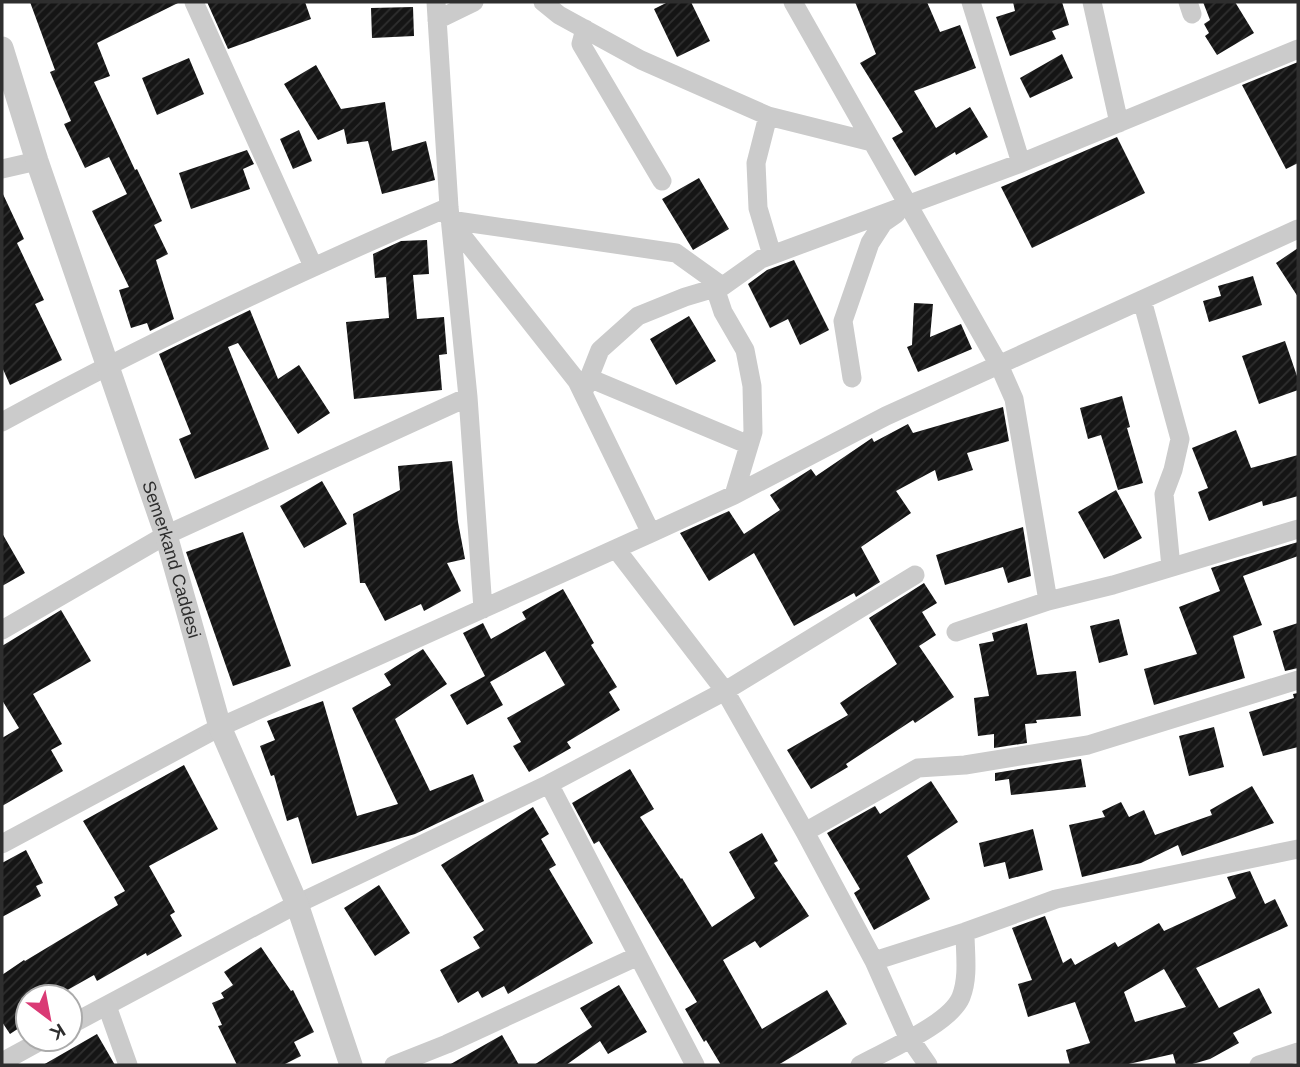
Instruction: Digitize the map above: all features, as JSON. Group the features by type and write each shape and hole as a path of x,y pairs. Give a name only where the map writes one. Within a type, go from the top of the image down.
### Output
{"street":[{"path":"194,2 313,266"},
{"path":"474,2 436,11 450,217 468,397 483,608"},
{"path":"543,2 559,15 641,60 768,116 873,142"},
{"path":"793,2 999,365 1014,399 1048,601"},
{"path":"971,2 1021,163"},
{"path":"1092,2 1119,123"},
{"path":"585,29 581,44 662,181"},
{"name":"Semerkand Caddesi","path":"2,48 37,160 166,535 220,727 297,904 351,1065"},
{"path":"734,495 753,432 752,386 745,349 723,312 716,291 722,286 772,254 1021,163 1298,49"},
{"path":"768,116 756,163 758,208 772,254"},
{"path":"2,169 37,160"},
{"path":"852,378 842,321 870,243 883,223 908,205"},
{"path":"450,217 577,381 749,445"},
{"path":"2,422 109,364 313,266 450,217 676,253 722,286"},
{"path":"2,844 220,727 734,495 886,416 1298,229"},
{"path":"651,533 586,386 600,350 638,316 722,286"},
{"path":"1142,300 1180,439 1164,494 1171,567"},
{"path":"2,631 166,535 468,397"},
{"path":"956,632 1048,601 1298,529"},
{"path":"616,549 725,691 805,832 874,961 911,1038 928,1065"},
{"path":"84,1018 297,904 549,784 725,691 915,575"},
{"path":"805,832 918,768 965,765 1088,745 1298,680"},
{"path":"549,784 695,1065"},
{"path":"874,961 1056,899 1298,849"},
{"path":"860,1065 918,1036 931,1024 951,1014 961,998 966,979 965,932"},
{"path":"394,1065 447,1044 638,956"},
{"path":"107,1006 128,1065"},
{"path":"1259,1065 1298,1052"},
{"path":"2,1062 18,1053"}],"building":[{"path":"30,2 180,2 97,43 110,76 94,82 162,221 154,225 168,254 156,260 174,319 150,331 147,323 131,328 119,290 129,287 92,211 127,194 109,157 85,168 64,124 71,121 50,72 55,70"},
{"path":"207,2 305,2 311,19 228,49"},
{"path":"668,2 691,2 710,41 677,57 654,9"},
{"path":"855,2 927,2 940,32 960,25 976,68 914,91 936,128 970,107 988,137 956,155 955,152 915,176 892,138 903,132 860,63 876,54"},
{"path":"1013,2 1062,2 1069,25 1052,31 1056,39 1010,56 996,17 1015,11"},
{"path":"1203,2 1235,2 1254,33 1217,55 1205,36 1209,33 1204,24 1210,20"},
{"path":"413,7 414,36 372,38 371,8"},
{"path":"1062,54 1073,78 1030,98 1020,78"},
{"path":"189,58 204,94 157,115 142,78"},
{"path":"1298,62 1298,163 1286,169 1242,85"},
{"path":"316,65 341,109 385,102 392,151 426,141 435,180 382,194 368,141 347,144 344,129 318,140 284,84"},
{"path":"299,130 312,161 293,169 280,139"},
{"path":"1117,137 1145,193 1032,248 1001,187"},
{"path":"247,150 254,164 243,169 250,189 191,209 179,173"},
{"path":"699,178 729,229 693,250 662,199"},
{"path":"2,192 24,239 17,243 44,300 35,304 62,360 10,385 2,367"},
{"path":"427,240 429,274 413,275 417,319 444,317 447,354 439,355 442,390 354,399 346,322 389,318 386,277 375,278 373,254 401,241"},
{"path":"1298,248 1298,297 1276,263"},
{"path":"794,260 829,330 800,345 788,319 770,328 748,284 767,270"},
{"path":"1253,276 1262,305 1209,322 1203,301 1221,296 1218,286"},
{"path":"914,303 933,304 930,337 961,324 972,349 918,372 907,347 912,345"},
{"path":"250,310 278,379 299,365 330,413 298,434 238,343 228,347 269,449 195,479 179,439 191,434 159,354"},
{"path":"689,316 716,361 676,385 650,339"},
{"path":"1285,341 1298,379 1298,390 1259,404 1242,356"},
{"path":"1122,396 1130,427 1127,428 1143,483 1118,490 1101,435 1088,439 1080,408"},
{"path":"1003,407 1009,441 967,453 973,470 938,481 935,470 896,491 911,513 861,547 880,582 856,597 854,593 794,626 754,553 709,581 680,533 729,511 744,534 780,510 770,495 811,469 816,476 872,438 874,442 908,424 913,433"},
{"path":"1236,430 1251,468 1298,455 1298,496 1263,506 1262,501 1209,521 1198,492 1208,488 1192,448"},
{"path":"452,461 465,559 447,563 461,591 424,611 421,604 385,621 365,583 360,583 353,514 400,490 398,466"},
{"path":"322,481 347,524 304,548 280,506"},
{"path":"1116,490 1142,538 1104,559 1078,512"},
{"path":"1023,527 1031,576 1008,583 1003,567 945,585 936,555"},
{"path":"243,532 291,666 233,686 186,552"},
{"path":"2,533 25,573 2,586"},
{"path":"1298,542 1298,556 1243,576 1262,625 1233,636 1245,678 1154,705 1144,669 1197,654 1179,607 1220,591 1211,568"},
{"path":"924,583 937,603 922,612 936,635 919,646 954,697 915,723 913,720 846,764 848,767 811,789 787,750 848,715 840,703 897,664 869,618"},
{"path":"563,589 594,643 591,645 617,687 609,692 620,710 567,742 571,748 529,772 513,746 521,742 507,718 565,685 545,651 490,682 503,705 467,725 450,695 485,676 463,633 483,623 491,639 526,619 522,612"},
{"path":"61,610 91,661 33,694 62,744 51,750 63,771 2,806 2,738 19,728 2,700 2,646"},
{"path":"1119,619 1128,655 1099,663 1090,626"},
{"path":"1027,623 1037,675 1076,671 1081,716 1036,720 1037,723 1025,724 1027,743 994,748 994,734 978,736 974,698 989,696 979,644 994,641 992,633"},
{"path":"1298,623 1298,668 1285,671 1273,631"},
{"path":"423,649 447,684 395,719 430,791 473,774 484,801 415,834 312,864 298,817 287,821 274,775 271,776 260,746 275,740 267,721 323,701 357,816 398,804 352,708 391,685 384,674"},
{"path":"1298,693 1298,747 1263,756 1249,712 1294,698 1293,694"},
{"path":"1214,727 1224,767 1189,776 1179,736"},
{"path":"1081,759 1086,787 1011,795 1009,779 995,781 995,773"},
{"path":"184,765 218,829 149,866 175,912 170,915 182,936 97,981 94,975 80,983 14,983 14,1031 10,1034 2,1022 2,975 118,905 114,897 125,891 83,821"},
{"path":"630,769 654,809 640,817 712,927 755,898 729,852 762,833 778,861 774,863 809,916 760,948 755,941 723,960 762,1029 827,990 847,1024 778,1065 721,1065 685,1009 697,1002 599,841 594,844 572,803"},
{"path":"931,781 958,822 907,856 930,899 874,930 854,893 860,889 827,833 875,806 880,814"},
{"path":"1252,786 1274,823 1182,856 1178,845 1141,863 1082,877 1069,825 1105,817 1102,811 1121,802 1129,817 1144,810 1155,835 1212,815 1210,810"},
{"path":"533,807 549,834 541,839 556,865 549,869 593,943 508,994 504,986 482,998 478,991 458,1003 440,970 480,948 473,937 484,930 441,865"},
{"path":"1033,829 1043,870 1009,879 1005,862 984,867 979,843"},
{"path":"26,850 43,883 36,886 41,896 2,917 2,863"},
{"path":"1250,871 1265,904 1275,899 1288,926 1196,968 1219,1008 1259,988 1272,1013 1233,1033 1239,1043 1210,1059 1189,1065 1176,1065 1173,1054 1124,1065 1070,1065 1066,1050 1090,1043 1075,1002 1028,1017 1018,984 1032,980 1012,928 1045,916 1063,963 1071,958 1075,965 1115,942 1118,947 1159,923 1164,931 1236,898 1227,877","holes":["1164,969 1186,1007 1135,1022 1124,992"]},
{"path":"379,885 410,933 375,956 344,908"},
{"path":"261,947 291,991 293,990 314,1032 294,1042 301,1056 283,1065 237,1065 218,1026 222,1025 212,1003 224,998 221,993 233,985 224,972"},
{"path":"619,985 647,1032 608,1054 600,1041 566,1065 534,1065 592,1027 580,1008"},
{"path":"97,1034 115,1065 43,1065 64,1053 84,1053 84,1041"},
{"path":"502,1035 519,1065 449,1065"}]}
